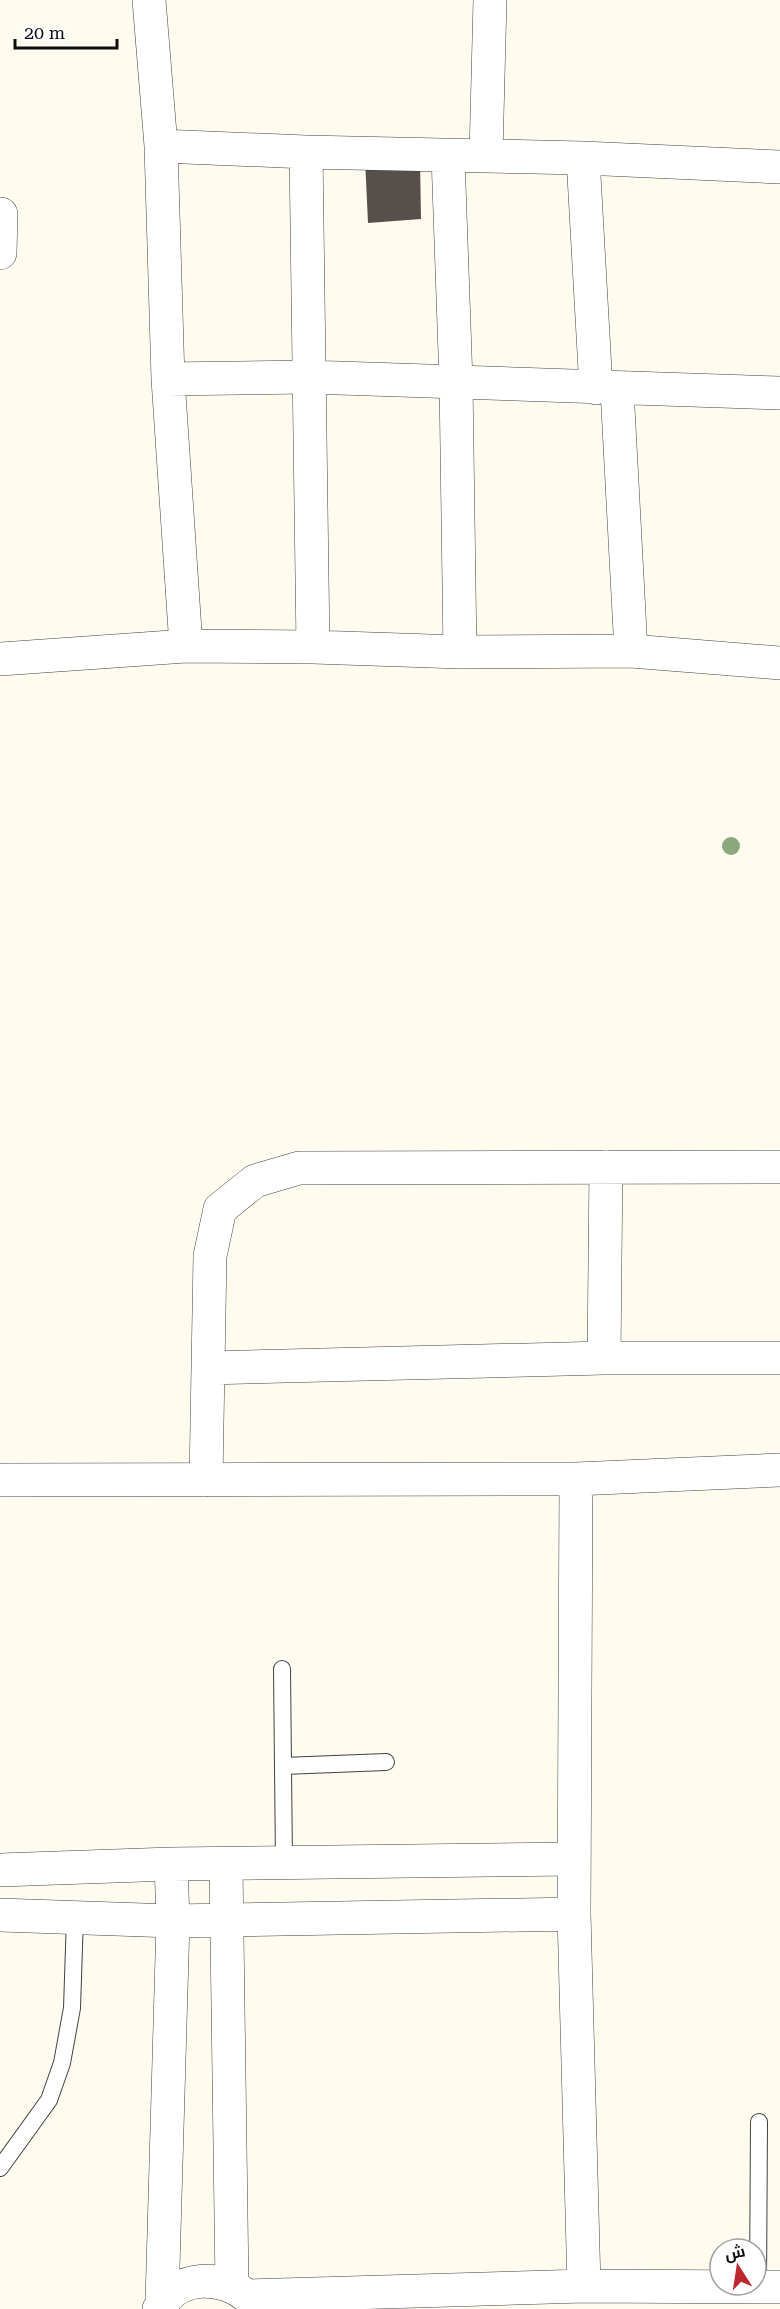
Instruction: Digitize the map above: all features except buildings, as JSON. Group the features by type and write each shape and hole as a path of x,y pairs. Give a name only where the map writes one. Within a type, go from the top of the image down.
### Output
{"street":[{"path":"149,0 161,146 168,379 186,646"},
{"path":"486,155 490,0"},
{"path":"161,146 306,152 584,158 780,167"},
{"path":"306,152 313,647"},
{"path":"448,156 456,382 460,652"},
{"path":"584,158 632,651"},
{"path":"0,253 1,214"},
{"path":"168,379 309,377 607,389 780,393"},
{"path":"0,659 186,646 460,652 632,651 780,663"},
{"path":"604,1358 606,1167"},
{"path":"206,1480 210,1256 220,1209 255,1181 299,1168 780,1167"},
{"path":"208,1368 604,1358 780,1358"},
{"path":"0,1480 576,1479 780,1470"},
{"path":"576,1479 574,1914 584,2286"},
{"path":"0,1870 171,1864 574,1859"},
{"path":"161,2305 173,1921 171,1864"},
{"path":"226,1865 246,2297"},
{"path":"0,1915 173,1921 574,1914"},
{"path":"161,2305 177,2289 195,2281 214,2280 246,2297 473,2299 584,2286 769,2287"}],"lane":[{"path":"282,1669 284,1864"},
{"path":"283,1766 386,1762"},
{"path":"0,2168 49,2100 62,2063 72,2008 75,1917"},
{"path":"759,2122 769,2287"}]}
